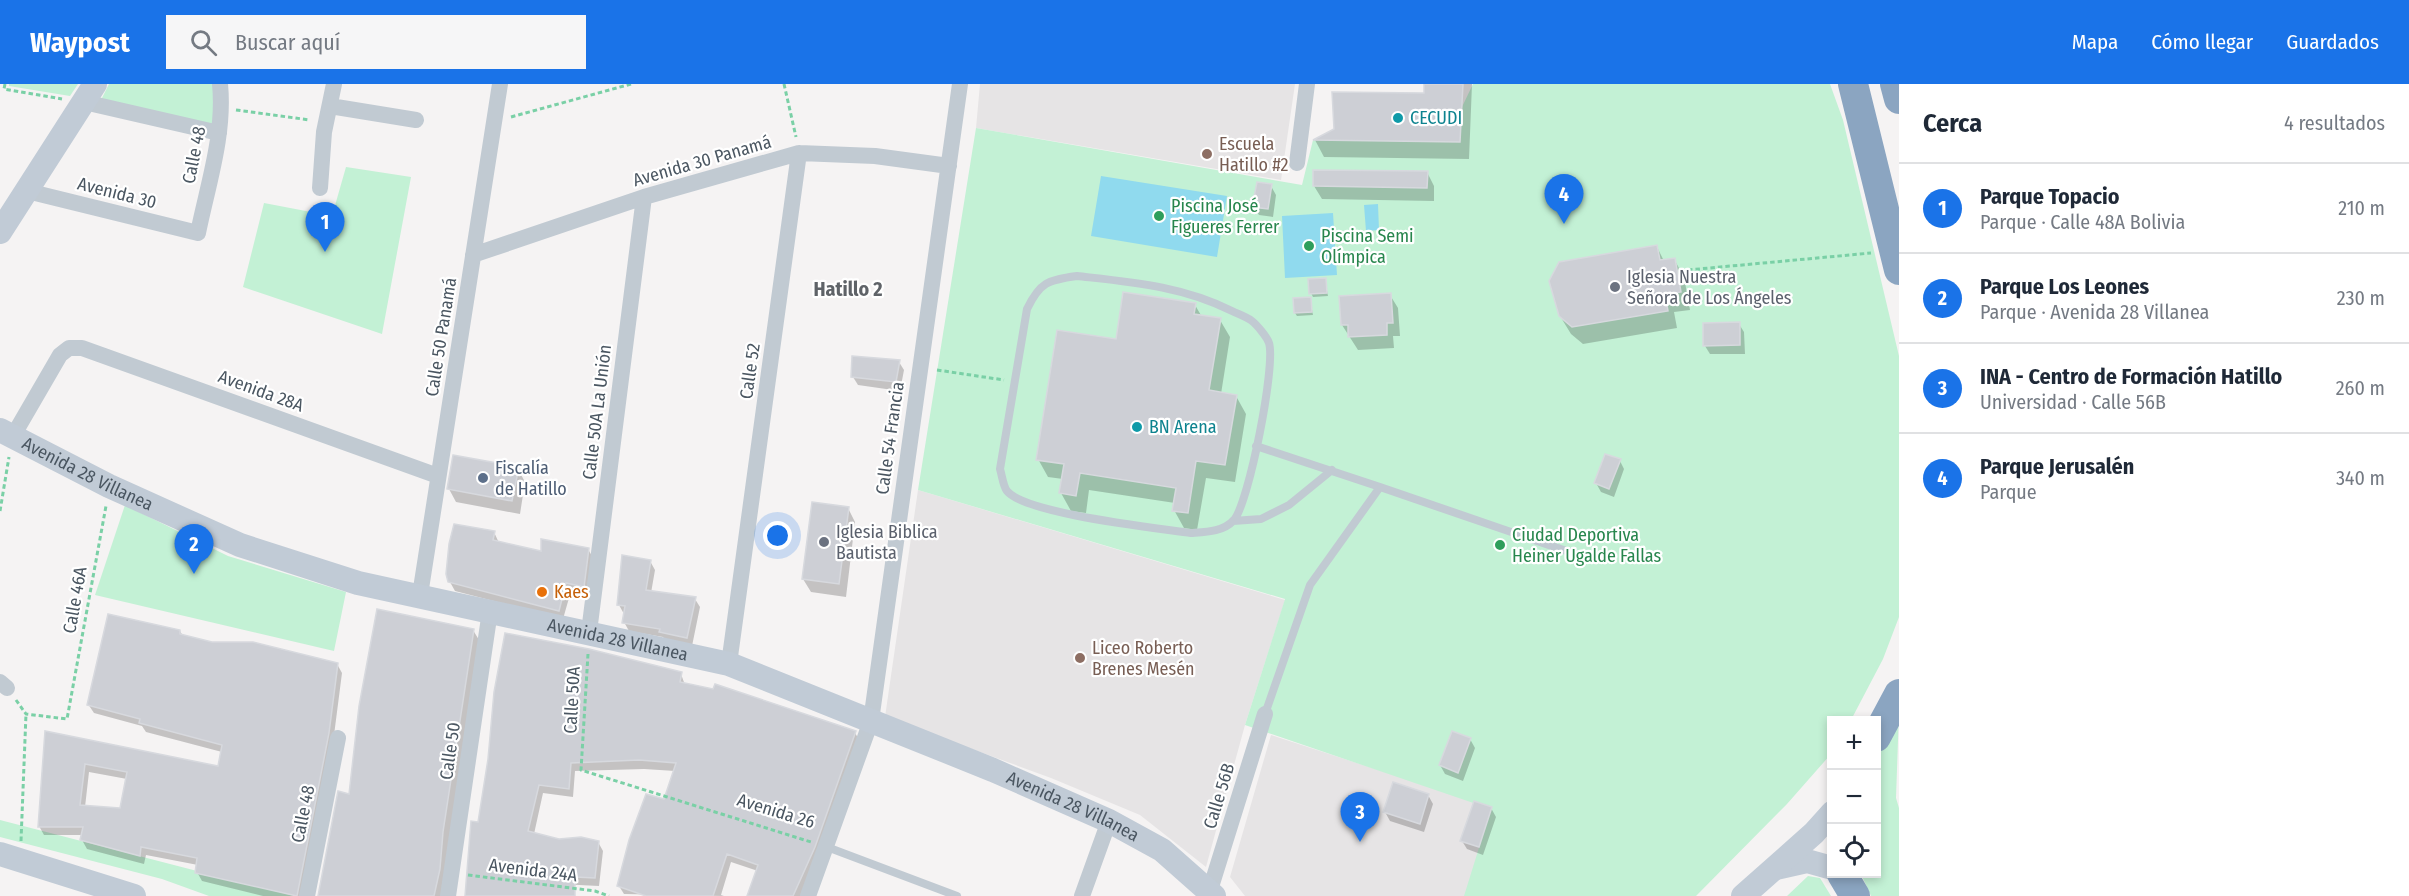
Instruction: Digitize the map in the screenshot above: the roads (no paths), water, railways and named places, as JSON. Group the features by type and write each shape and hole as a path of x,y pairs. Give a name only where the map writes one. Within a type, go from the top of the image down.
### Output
{"highway":[{"path":"1853,84 1897,260"},
{"path":"1895,84 1899,99"},
{"path":"1881,728 1899,694"},
{"path":"1845,878 1855,896"}],"street":[{"name":"Calle 48","path":"198,232 219,133 222,108 220,84"},
{"path":"320,188 328,114 334,84"},
{"name":"Calle 50 Panamá","path":"420,595 500,84"},
{"name":"Calle 54 Francia","path":"808,896 871,722 960,84"},
{"path":"1297,163 1307,84"},
{"path":"1843,84 1873,161"},
{"path":"0,232 90,93 219,133"},
{"path":"328,114 416,120"},
{"name":"Avenida 30 Panamá","path":"473,255 644,197 799,153 875,156 949,166"},
{"name":"Calle 52","path":"729,664 799,153"},
{"name":"Avenida 30","path":"27,191 198,232"},
{"name":"Calle 50A La Unión","path":"589,632 644,197"},
{"name":"Avenida 28A","path":"6,433 60,355 69,348 82,348 438,476"},
{"name":"Avenida 28 Villanea","path":"6,433 109,486 240,545 358,583 729,664 993,770 1109,821 1162,850 1212,893"},
{"name":"Calle 50","path":"448,896 490,611"},
{"name":"Calle 56B","path":"1212,893 1265,714"},
{"name":"Calle 48","path":"308,896 338,738"},
{"path":"1743,896 1814,833 1827,819"},
{"path":"1082,896 1109,821"},
{"path":"10,858 134,896"},
{"path":"1771,870 1807,861 1827,867"}],"lane":[{"path":"1233,521 1244,502 1270,366 1269,342 1253,321 1214,302 1180,290 1077,276 1050,280 1036,291 1027,309 1000,469 1006,491 1020,501 1048,510 1191,533 1215,532 1233,521 1261,519 1289,506 1332,470"},
{"path":"1256,446 1380,486 1581,556"},
{"path":"1265,714 1310,585 1380,486"},
{"name":"Avenida 26","path":"827,847 957,896"}],"water":[{"name":"Piscina José Figueres Ferrer","path":"1101,176 1227,196 1217,257 1091,236"},
{"path":"1378,204 1379,230 1366,231 1364,205"},
{"name":"Piscina Semi Olímpica","path":"1333,213 1337,275 1285,278 1282,216"}],"place":[{"name":"CECUDI","path":"1398,118"},
{"name":"Escuela Hatillo #2","path":"1207,154"},
{"name":"Piscina José Figueres Ferrer","path":"1159,216"},
{"name":"Parque Jerusalén","path":"1564,224"},
{"name":"Piscina Semi Olímpica","path":"1309,246"},
{"name":"Parque Topacio","path":"325,252"},
{"name":"Iglesia Nuestra Señora de Los Ángeles","path":"1615,287"},
{"name":"BN Arena","path":"1137,427"},
{"name":"Fiscalía de Hatillo","path":"483,478"},
{"name":"Iglesia Biblica Bautista","path":"824,542"},
{"name":"Ciudad Deportiva Heiner Ugalde Fallas","path":"1500,545"},
{"name":"Parque Los Leones","path":"194,574"},
{"name":"Kaes","path":"542,592"},
{"name":"Liceo Roberto Brenes Mesén","path":"1080,658"},
{"name":"INA - Centro de Formación Hatillo","path":"1360,842"}],"district":[{"name":"Hatillo 2","path":"848,289"}]}
